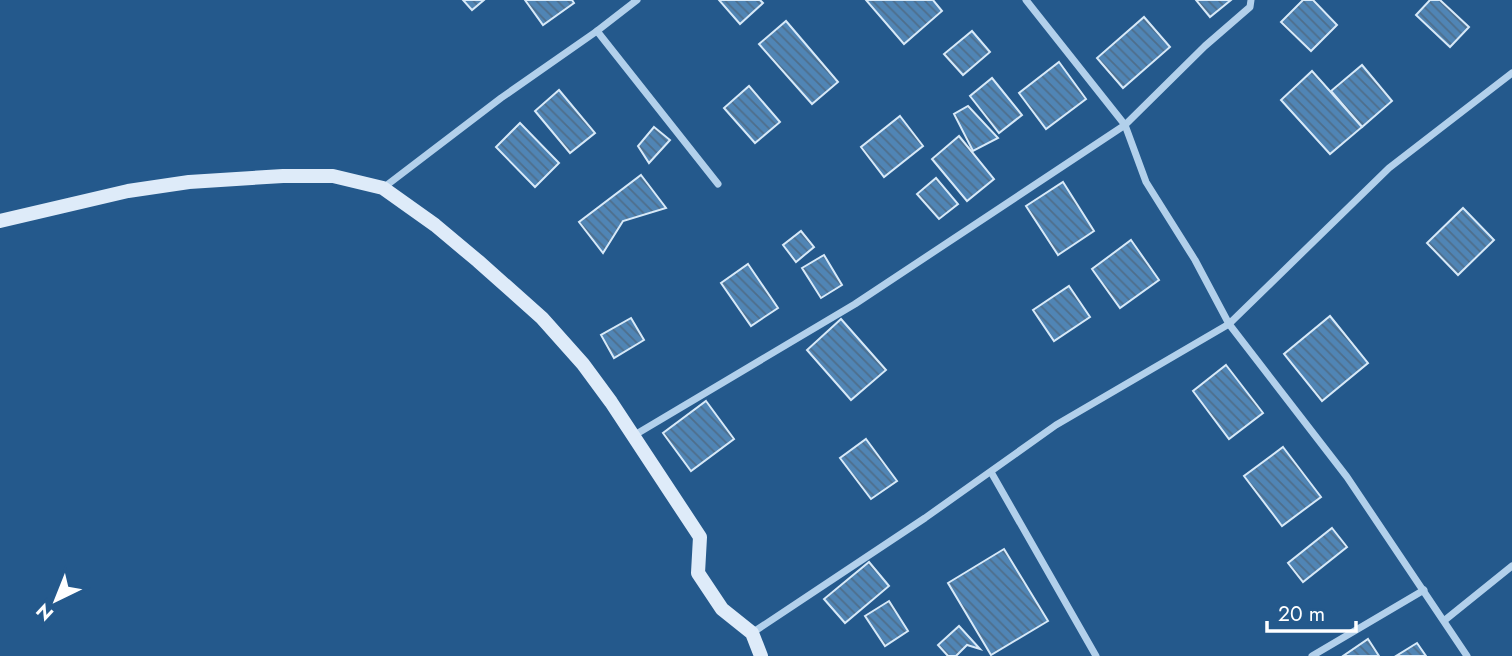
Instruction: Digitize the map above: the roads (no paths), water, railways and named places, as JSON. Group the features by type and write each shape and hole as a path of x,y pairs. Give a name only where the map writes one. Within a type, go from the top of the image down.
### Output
{"main road":[{"path":"0,221 128,191 189,182 282,176 333,176 383,188 435,225 542,318 583,364 700,537 698,573 722,609 752,633 761,656"}],"street":[{"path":"383,188 500,98 637,0"},
{"path":"1026,0 1125,125 1146,182 1195,260 1229,324 1347,477 1467,656"},
{"path":"633,436 855,304 1125,125 1205,46 1250,7 1251,0"},
{"path":"597,31 718,184"},
{"path":"752,633 925,518 1056,425 1229,324 1390,168 1512,73"},
{"path":"991,472 1096,656"},
{"path":"1444,621 1512,566"},
{"path":"1312,656 1424,590"}]}
